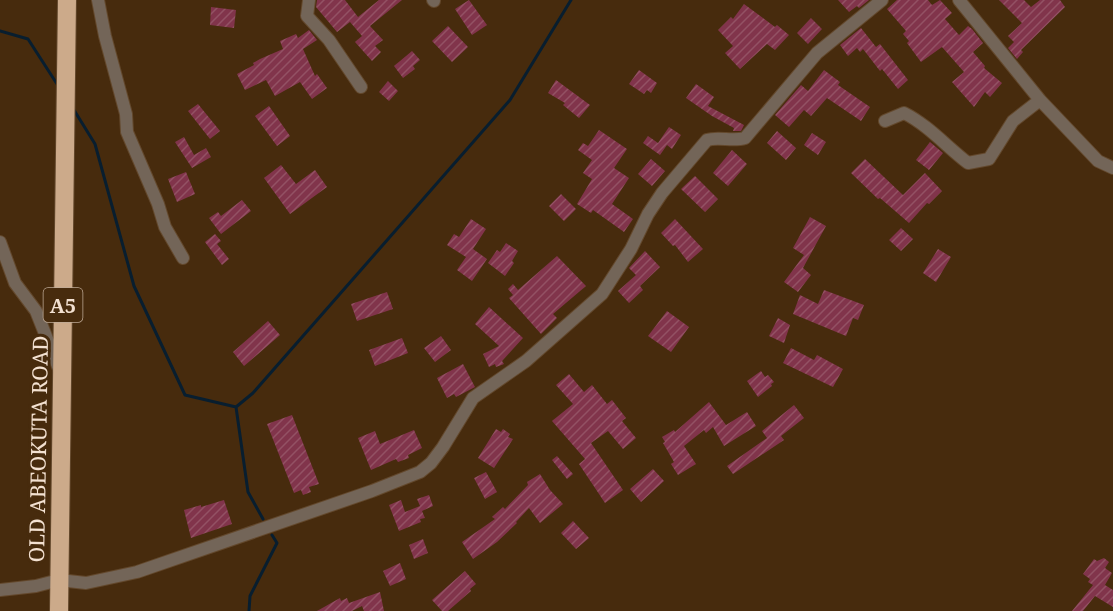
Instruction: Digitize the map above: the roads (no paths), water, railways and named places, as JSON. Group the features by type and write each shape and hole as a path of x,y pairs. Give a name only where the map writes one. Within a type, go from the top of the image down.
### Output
{"highway":[{"name":"OLD ABEOKUTA ROAD","path":"59,611 67,0"}],"street":[{"path":"98,0 126,114 127,132 158,204 165,227 183,258"},
{"path":"309,0 308,16 329,40 362,87"},
{"path":"0,590 36,586 59,580 86,583 136,572 372,491 420,472 431,463 443,447 473,398 526,361 602,294 631,249 648,214 662,193 707,140 745,138 817,53 882,0"},
{"path":"959,0 1040,100 1098,161 1113,168"},
{"path":"885,121 903,113 918,120 943,144 968,163 989,159 1013,121 1040,100"},
{"path":"0,242 15,283 36,311 62,376"}],"waterway":[{"path":"236,407 253,393 510,100 571,0"},
{"path":"0,31 28,39 57,84"},
{"path":"74,110 95,144 134,286 185,395 236,407 248,492 263,519"},
{"path":"249,611 250,596 277,543 272,535"}]}
